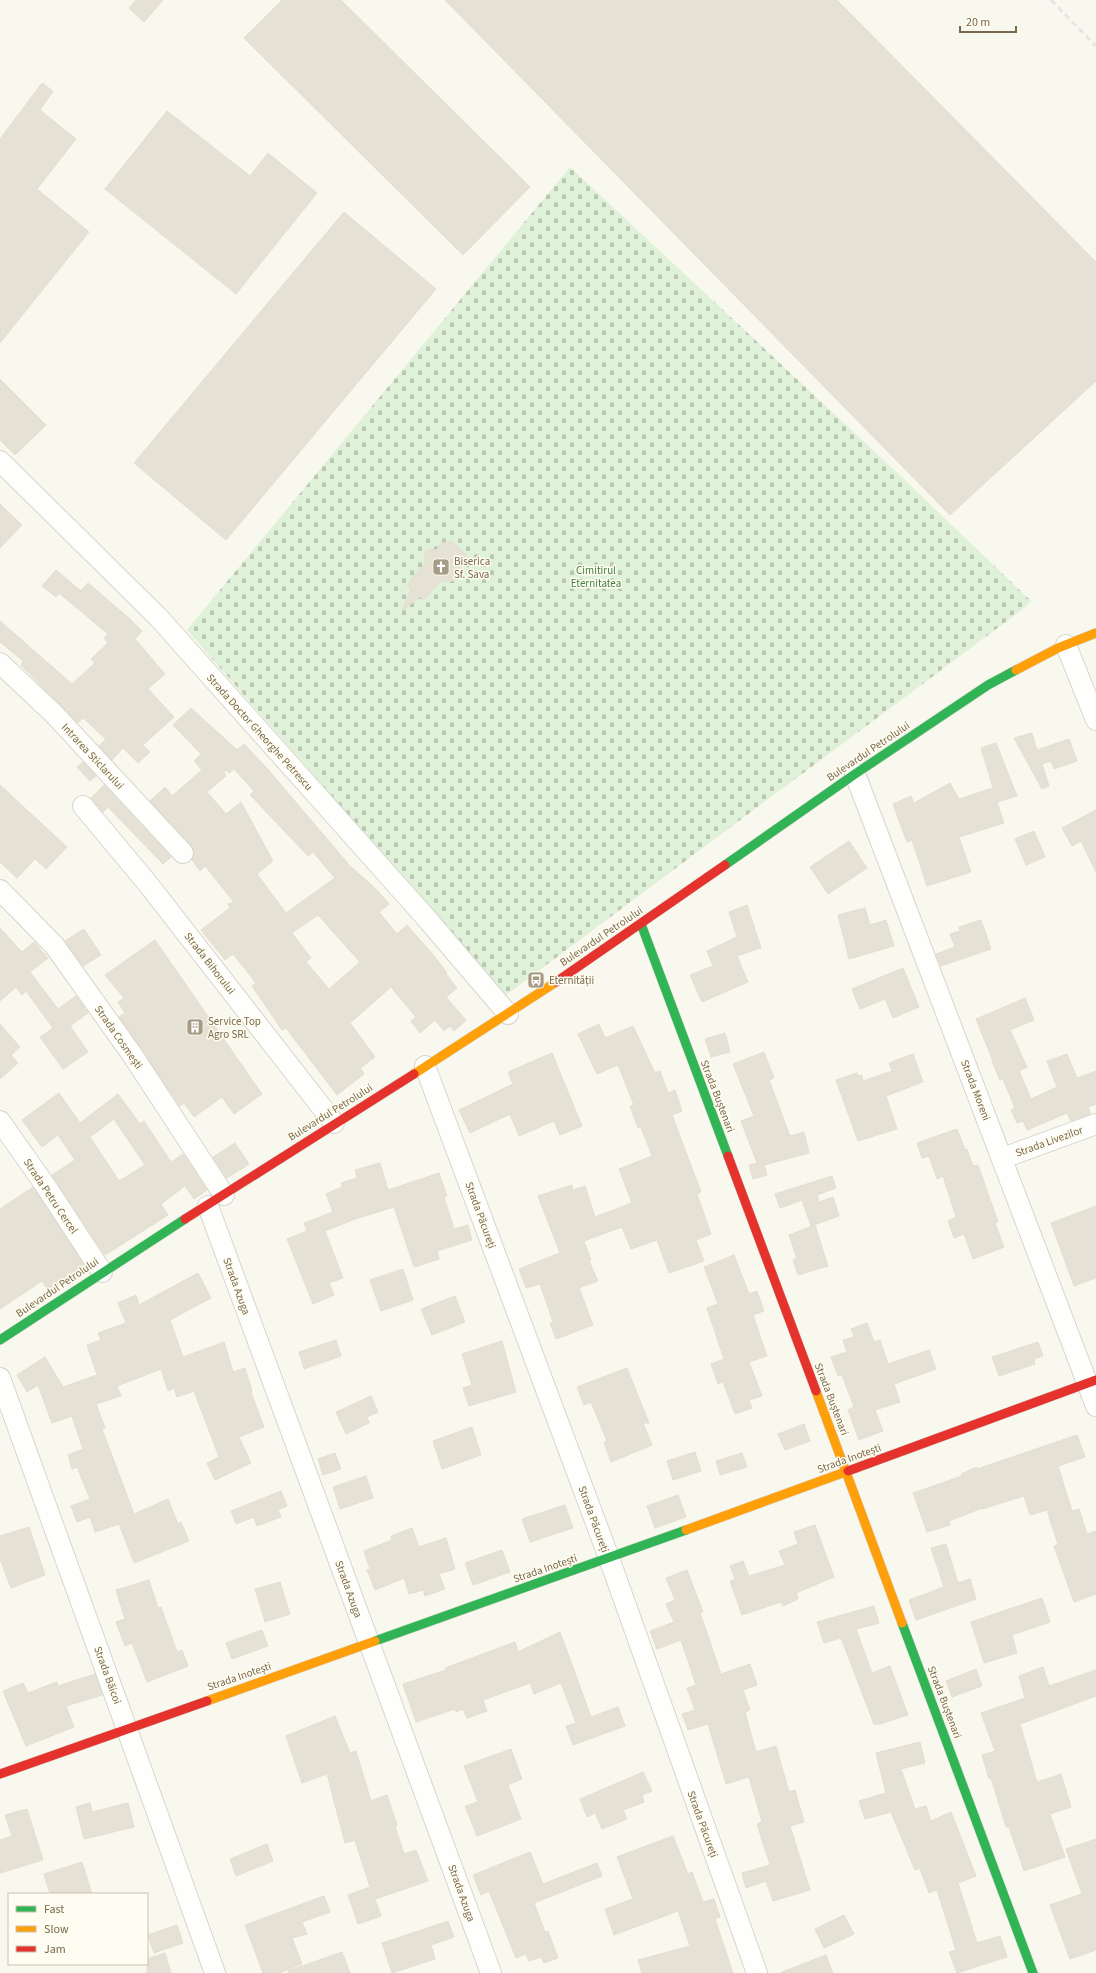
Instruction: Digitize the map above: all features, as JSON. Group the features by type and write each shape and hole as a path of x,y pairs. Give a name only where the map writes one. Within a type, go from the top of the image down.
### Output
{"street":[{"name":"Strada Doctor Gheorghe Petrescu","path":"0,461 159,618 428,920 508,1014"},
{"name":"Bulevardul Petrolului","path":"0,1340 102,1272 216,1201 334,1123 508,1014 641,924 855,774 988,685 1066,644 1096,633"},
{"path":"1066,644 1096,720"},
{"name":"Intrarea Sticlarului","path":"0,663 54,714 183,853"},
{"name":"Strada Moreni","path":"855,774 1003,1158 1092,1382 1096,1406"},
{"name":"Strada Bihorului","path":"83,806 148,884 334,1123"},
{"name":"Strada Cosmești","path":"0,890 54,945 131,1053 216,1201"},
{"name":"Strada Buștenari","path":"641,924 1033,1973"},
{"name":"Strada Păcureți","path":"425,1066 608,1558 757,1973"},
{"name":"Strada Petru Cercel","path":"0,1121 45,1185 102,1272"},
{"name":"Strada Livezilor","path":"1003,1158 1096,1124"},
{"name":"Strada Azuga","path":"216,1201 369,1643 491,1973"},
{"name":"Strada Băicoi","path":"0,1378 215,1973"},
{"name":"Strada Inotești","path":"0,1774 608,1558 1092,1382"}],"green space":[{"name":"Cimitirul Eternitatea","path":"570,167 890,466 1031,601 1023,609 506,995 187,630"}],"building":[{"path":"136,0 163,0 144,22 129,8"},
{"path":"282,0 341,0 530,187 463,255 244,38"},
{"path":"445,0 837,0 1096,262 1096,381 950,515"},
{"path":"42,83 53,91 40,110 76,139 37,189 89,232 0,343 0,139"},
{"path":"167,111 250,176 268,153 317,193 236,294 105,189"},
{"path":"344,212 436,289 226,540 134,463"},
{"path":"0,379 46,425 15,455 0,440"},
{"path":"0,504 22,525 0,548"},
{"name":"Biserica Sf. Sava","path":"453,542 469,558 455,573 453,581 441,581 424,599 420,597 402,611 411,589 407,585 426,562 424,554 430,549 436,550 442,543"},
{"path":"56,570 81,591 88,583 130,619 142,631 135,639 165,674 148,689 174,717 143,745 150,752 138,763 123,748 112,760 99,746 106,739 83,718 78,723 21,665 23,661 0,642 0,621 72,684 95,663 91,659 108,643 104,638 108,634 59,593 56,597 42,586"},
{"path":"191,708 237,750 244,744 265,766 350,866 376,889 389,904 379,912 397,934 407,925 435,957 457,988 446,997 466,1020 454,1031 450,1026 444,1031 435,1020 420,1033 411,1021 416,1017 391,987 350,1023 375,1057 360,1068 364,1074 337,1095 286,1028 282,1030 252,986 256,983 233,954 225,960 201,930 230,908 228,904 234,902 205,866 200,871 192,860 194,851 192,846 150,801 165,787 172,796 202,770 194,761 201,754 173,725","holes":["234,769 254,791 250,795 308,856 313,852 335,878 286,913 257,874 273,861 241,802 226,814 207,792 226,776 224,772 226,770 229,773","318,915 360,962 329,989 306,962 311,958 292,933"]},
{"path":"1032,733 1037,750 1069,739 1077,761 1054,769 1051,761 1042,764 1049,786 1042,789 1014,738"},
{"path":"996,743 1017,796 997,802 1004,823 959,837 971,872 927,886 912,840 907,842 893,804 911,796 914,803 950,783 959,799 993,788 981,748"},
{"path":"83,762 96,776 90,781 77,767"},
{"path":"0,785 67,847 46,869 35,859 17,878 0,862"},
{"path":"104,785 171,857 163,864 108,807 103,812 91,798"},
{"path":"1096,810 1096,872 1081,841 1072,846 1062,828"},
{"path":"1034,831 1045,857 1026,865 1015,839"},
{"path":"849,841 867,868 828,894 810,867"},
{"path":"747,905 761,948 737,956 748,982 702,1002 690,975 713,966 707,951 737,937 729,912"},
{"path":"865,908 870,925 886,920 894,946 849,959 838,915"},
{"path":"981,920 991,949 941,966 936,954 955,947 950,934 960,931 959,927"},
{"path":"0,928 22,952 34,942 48,958 30,972 58,1009 76,996 88,1013 70,1026 88,1052 63,1069 40,1037 53,1028 26,991 22,995 16,987 0,1001"},
{"path":"84,929 101,955 83,966 65,941"},
{"path":"155,940 262,1094 234,1114 222,1097 194,1117 184,1103 180,1106 119,1017 125,1013 118,1002 124,998 105,975"},
{"path":"903,968 919,1007 893,1018 885,999 860,1009 852,989"},
{"path":"1025,998 1034,1020 1010,1030 1027,1067 1019,1071 1031,1099 1057,1087 1047,1061 1067,1054 1077,1078 1096,1071 1096,1104 1088,1107 1091,1114 1071,1121 1067,1113 1027,1130 1023,1121 1017,1123 1011,1110 1015,1108 1003,1079 1000,1080 976,1019"},
{"path":"0,1024 20,1047 11,1055 18,1063 0,1079"},
{"path":"599,1024 605,1038 633,1026 655,1073 660,1071 668,1093 675,1090 682,1111 672,1115 701,1192 697,1194 711,1234 696,1240 704,1261 669,1273 657,1240 631,1249 622,1227 584,1241 591,1260 589,1261 598,1281 579,1288 593,1325 556,1339 550,1323 553,1322 540,1284 526,1288 519,1269 560,1253 538,1196 572,1185 573,1190 585,1186 595,1217 632,1203 619,1169 652,1156 641,1127 638,1128 630,1106 634,1105 618,1065 597,1074 578,1034"},
{"path":"725,1033 730,1052 711,1057 705,1039"},
{"path":"764,1052 774,1078 769,1080 790,1136 804,1132 809,1153 764,1165 767,1175 753,1179 749,1165 757,1163 741,1121 754,1116 733,1064"},
{"path":"552,1053 582,1126 560,1135 554,1121 519,1136 510,1114 470,1133 459,1110 513,1084 508,1072"},
{"path":"913,1054 923,1082 886,1096 897,1129 858,1141 836,1080 857,1073 858,1076 862,1075 863,1081 892,1071 889,1063"},
{"path":"59,1093 80,1123 118,1094 140,1124 144,1121 171,1162 183,1154 207,1190 194,1199 185,1186 161,1204 168,1215 105,1255 52,1175 75,1160 58,1135 42,1147 22,1120","holes":["114,1119 145,1165 119,1181 90,1137"]},
{"path":"957,1129 965,1150 967,1149 973,1166 978,1165 998,1222 995,1223 1004,1247 973,1259 964,1234 954,1238 948,1221 956,1217 943,1176 937,1179 929,1156 922,1158 917,1143"},
{"path":"235,1143 249,1164 227,1178 213,1157"},
{"path":"380,1163 388,1190 439,1173 447,1196 444,1197 454,1229 468,1225 472,1240 437,1251 439,1259 414,1267 394,1207 355,1219 325,1231 343,1278 329,1283 334,1295 313,1304 287,1239 307,1231 304,1223 333,1212 326,1194 342,1187 341,1183 357,1178 355,1170"},
{"path":"832,1176 836,1188 817,1195 819,1202 833,1197 839,1216 811,1226 802,1200 780,1208 775,1194"},
{"path":"33,1187 86,1268 49,1291 42,1281 0,1309 0,1209"},
{"path":"1096,1206 1096,1278 1074,1286 1051,1223"},
{"path":"815,1225 828,1266 798,1275 793,1260 797,1258 789,1235"},
{"path":"734,1255 749,1294 757,1291 764,1311 753,1315 767,1356 749,1362 762,1396 749,1400 752,1408 735,1414 723,1382 718,1384 711,1364 724,1359 707,1308 718,1304 704,1267"},
{"path":"403,1269 413,1300 381,1311 370,1280"},
{"path":"198,1273 211,1298 170,1320 183,1357 224,1342 233,1372 245,1368 252,1391 251,1392 264,1427 239,1437 251,1463 215,1480 207,1463 219,1457 194,1391 177,1397 174,1388 168,1391 161,1369 117,1386 121,1396 96,1404 105,1428 102,1429 134,1514 168,1499 178,1524 181,1522 189,1541 134,1563 119,1524 95,1532 90,1517 77,1522 71,1506 90,1499 77,1467 72,1469 68,1455 83,1449 72,1416 52,1423 38,1385 27,1392 17,1375 45,1357 63,1387 97,1375 87,1345 101,1340 98,1333 126,1323 118,1303 136,1295 139,1305"},
{"path":"455,1296 465,1322 432,1335 421,1309"},
{"path":"867,1323 874,1342 880,1340 888,1364 929,1350 936,1369 894,1384 900,1402 875,1410 883,1431 859,1440 848,1410 854,1407 842,1375 838,1376 831,1357 847,1352 843,1340 854,1337 851,1329"},
{"path":"336,1340 341,1356 304,1369 299,1352"},
{"path":"502,1341 516,1392 469,1406 463,1388 472,1385 462,1354"},
{"path":"1038,1342 1043,1356 1034,1359 1035,1364 999,1376 992,1357"},
{"path":"627,1368 649,1423 643,1423 652,1445 611,1462 604,1442 607,1441 591,1402 584,1405 577,1387"},
{"path":"371,1396 378,1412 367,1417 369,1423 346,1434 336,1412"},
{"path":"804,1424 810,1441 785,1450 778,1434"},
{"path":"472,1427 481,1455 442,1469 433,1441"},
{"path":"1077,1435 1085,1457 1058,1466 1072,1511 1079,1509 1087,1534 1096,1531 1096,1594 1074,1602 1054,1546 1058,1545 1047,1510 1030,1515 1024,1496 982,1508 949,1521 950,1525 927,1532 913,1493 962,1476 961,1474 977,1467 977,1469"},
{"path":"695,1452 701,1471 673,1480 667,1461"},
{"path":"335,1453 341,1469 323,1475 318,1459"},
{"path":"742,1453 747,1467 720,1475 716,1461"},
{"path":"366,1476 373,1498 340,1509 333,1487"},
{"path":"281,1491 287,1506 278,1510 281,1517 257,1526 254,1517 236,1524 231,1511"},
{"path":"678,1495 686,1517 655,1528 647,1506"},
{"path":"565,1505 573,1528 530,1542 522,1519"},
{"path":"815,1525 834,1577 796,1593 798,1599 783,1606 781,1602 742,1615 730,1581 735,1579 730,1566 743,1561 749,1576 785,1565 779,1551 798,1544 794,1532"},
{"path":"29,1527 45,1575 11,1588 0,1559 0,1536"},
{"path":"412,1528 419,1547 446,1538 455,1569 439,1574 445,1589 425,1596 423,1590 409,1594 404,1578 375,1590 367,1570 370,1569 364,1551 392,1540 391,1536"},
{"path":"946,1544 958,1583 970,1579 976,1599 916,1620 909,1600 944,1587 931,1548"},
{"path":"502,1550 510,1572 473,1585 465,1563"},
{"path":"687,1570 703,1612 700,1613 721,1674 750,1664 757,1685 743,1690 750,1710 745,1712 756,1752 776,1746 789,1792 795,1790 804,1822 790,1826 810,1890 773,1901 766,1881 746,1888 742,1873 770,1865 757,1824 762,1822 749,1777 726,1784 708,1724 688,1730 682,1714 695,1710 687,1688 696,1685 681,1640 657,1649 650,1631 674,1622 666,1604 675,1600 666,1578"},
{"path":"149,1580 158,1608 161,1607 177,1652 182,1650 188,1666 147,1682 132,1643 125,1646 116,1622 125,1619 116,1590"},
{"path":"280,1582 290,1614 265,1622 255,1589"},
{"path":"1042,1598 1050,1622 1012,1635 1017,1653 984,1663 971,1622"},
{"path":"874,1606 879,1623 856,1629 872,1673 890,1666 908,1715 880,1724 874,1724 841,1638 824,1643 817,1622"},
{"path":"262,1630 268,1646 232,1659 226,1643"},
{"path":"560,1632 591,1717 618,1707 625,1726 573,1745 566,1726 576,1723 561,1683 534,1694 530,1683 483,1700 487,1711 467,1718 463,1709 456,1712 455,1709 416,1722 403,1684 446,1670 445,1668 515,1642 518,1652"},
{"path":"1043,1667 1049,1686 1096,1670 1096,1696 1020,1724 1037,1782 1061,1774 1071,1807 1050,1814 1065,1857 1024,1871 1009,1827 1006,1827 991,1778 989,1779 982,1755 995,1751 981,1713 1025,1698 1019,1676"},
{"path":"976,1669 982,1686 952,1697 946,1681"},
{"path":"95,1674 102,1695 66,1706 74,1727 26,1746 3,1691 23,1683 28,1693 57,1682 58,1686"},
{"path":"335,1716 350,1753 356,1751 371,1801 387,1795 397,1825 395,1826 404,1854 416,1850 428,1881 375,1899 381,1916 358,1924 348,1895 370,1887 355,1840 345,1843 327,1774 302,1783 286,1736"},
{"path":"920,1742 925,1763 901,1769 915,1809 926,1806 931,1821 951,1812 976,1876 958,1883 977,1943 1000,1936 1007,1957 957,1973 949,1952 956,1950 937,1890 929,1893 920,1868 915,1870 891,1812 865,1819 859,1801 886,1793 876,1753"},
{"path":"511,1749 522,1779 508,1785 521,1819 477,1836 465,1806 478,1802 464,1766"},
{"path":"643,1772 652,1791 642,1795 644,1802 623,1810 627,1819 602,1829 595,1813 587,1817 580,1799"},
{"path":"90,1803 92,1812 128,1803 134,1827 84,1839 76,1807"},
{"path":"27,1809 43,1860 0,1873 0,1840 12,1836 5,1815"},
{"path":"673,1836 688,1874 692,1872 703,1902 714,1899 720,1917 715,1919 733,1973 642,1973 638,1960 690,1946 678,1911 614,1935 605,1909 633,1899 617,1857"},
{"path":"1096,1839 1096,1950 1070,1959 1050,1905 1082,1894 1066,1849"},
{"path":"267,1844 273,1861 236,1876 230,1859"},
{"path":"530,1852 543,1884 597,1863 602,1876 534,1903 545,1932 548,1931 558,1958 544,1963 541,1957 529,1961 526,1954 516,1958 489,1891 481,1895 473,1875"},
{"path":"82,1862 92,1893 50,1893 44,1874"},
{"path":"324,1896 330,1912 302,1922 307,1934 292,1938 302,1964 279,1973 263,1973 245,1925"},
{"path":"844,1915 854,1934 824,1948 815,1929"},
{"path":"448,1921 454,1937 431,1945 435,1959 392,1973 382,1943"},
{"path":"177,1925 183,1943 154,1953 148,1935"},
{"path":"342,1952 350,1973 288,1973 288,1971"},
{"path":"165,1953 171,1973 147,1973 148,1959"},
{"path":"826,1955 833,1973 782,1973 782,1972"}],"railway":[{"path":"1051,0 1096,46"}],"traffic: fast":[{"path":"725,865 855,774 988,685 1016,670"},
{"path":"641,924 728,1156"},
{"path":"0,1340 185,1219"},
{"path":"375,1641 686,1530"},
{"path":"902,1623 1033,1973"}],"traffic: slow":[{"path":"1016,670 1058,648 1096,633"},
{"path":"414,1074 556,982"},
{"path":"816,1391 902,1623"},
{"path":"686,1530 848,1471"},
{"path":"207,1701 375,1641"}],"traffic: jam":[{"path":"556,982 725,865"},
{"path":"185,1219 414,1074"},
{"path":"728,1156 816,1391"},
{"path":"848,1471 1096,1380"},
{"path":"0,1774 207,1701"}],"place":[{"name":"Biserica Sf. Sava","path":"441,567"},
{"name":"Eternității","path":"536,980"},
{"name":"Service Top Agro SRL","path":"195,1027"}]}
